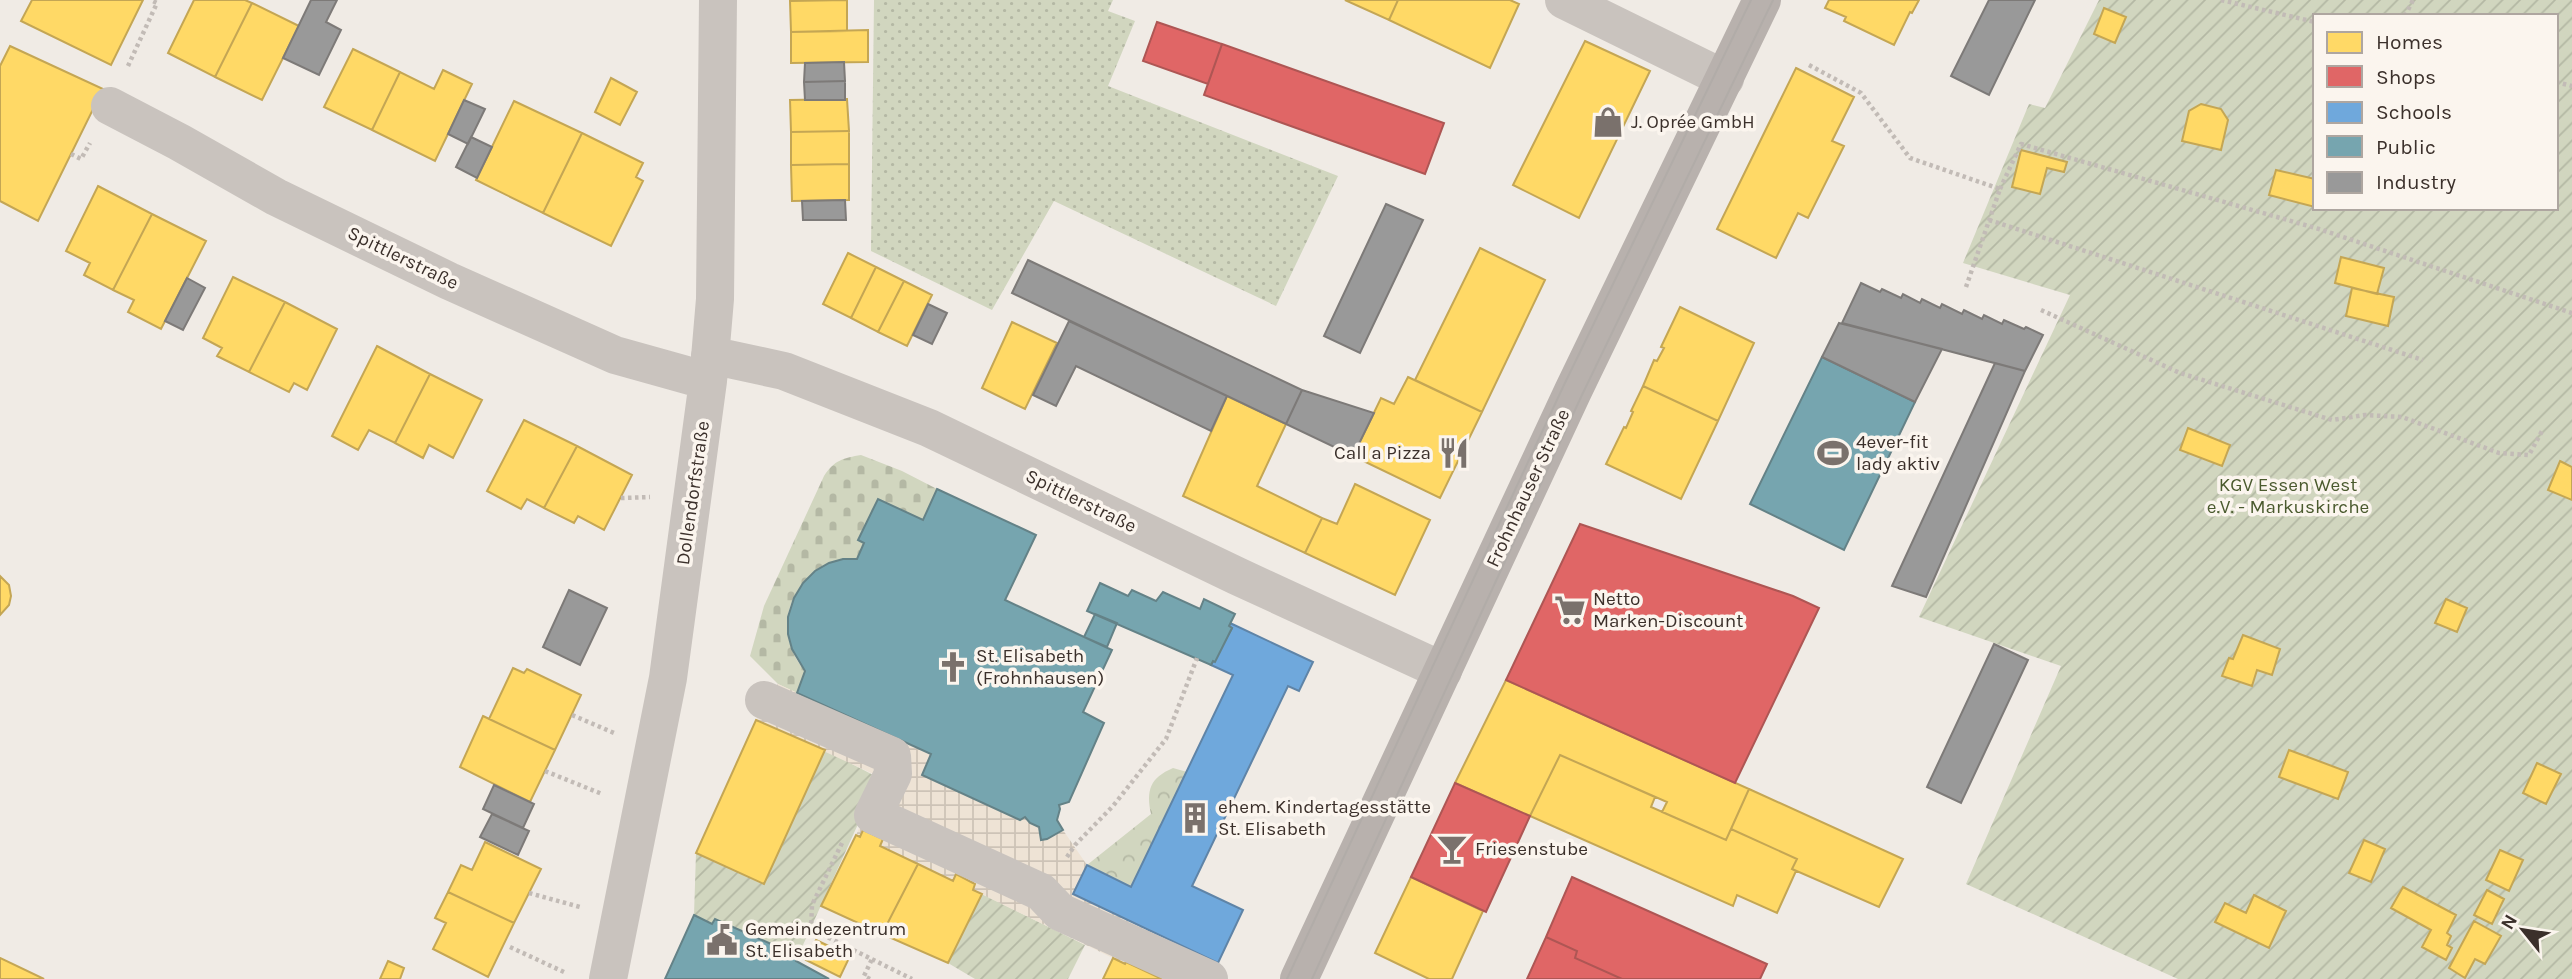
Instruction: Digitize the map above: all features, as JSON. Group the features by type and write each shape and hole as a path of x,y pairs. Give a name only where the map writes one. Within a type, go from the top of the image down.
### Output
{"main road":[{"name":"Frohnhauser Straße","path":"1299,979 1573,391 1762,0"}],"street":[{"name":"Dollendorfstraße","path":"608,979 668,678 709,368 715,299 718,0"},
{"path":"1564,0 1725,79"},
{"name":"Spittlerstraße","path":"110,106 276,197 449,281 615,355 709,368 784,371 929,428 1249,582 1443,671"},
{"path":"764,700 892,756 893,774 873,815 1041,892 1060,912 1209,979"}],"path":[{"path":"2221,0 2313,22"},
{"path":"1809,65 1861,93 1910,158 2000,189"},
{"path":"1966,287 2000,189 2021,144 2319,229 2572,313"},
{"path":"1989,220 2423,359"},
{"path":"2041,310 2180,373 2332,420 2365,415 2402,417 2499,453 2529,455 2542,431"},
{"path":"1065,858 1113,806 1166,739 1197,658"},
{"path":"545,771 642,811"},
{"path":"842,841 812,905 811,929 912,979"},
{"path":"510,947 568,974"},
{"path":"870,979 864,976 872,959"}],"green space":[{"path":"874,0 1113,0 1108,11 1135,21 1108,86 1338,176 1276,306 1054,201 992,310 871,251"},
{"name":"KGV Essen West e.V. - Markuskirche","path":"2099,0 2572,0 2572,979 2178,979 1966,884 2061,666 1919,617 2070,295 1963,263 2029,104 2045,108"},
{"path":"861,455 902,471 937,489 923,520 878,499 858,539 864,543 857,559 836,562 818,571 804,583 794,598 788,615 788,634 793,653 805,671 797,693 778,684 750,656 764,606 824,476 840,461"},
{"path":"825,750 879,778 798,956 715,919 712,924 694,915 696,853"},
{"path":"1173,768 1187,772 1131,887 1087,865 1151,814 1149,798 1152,786 1159,776"},
{"path":"982,894 1085,945 1068,979 975,979 948,963"}],"shaded area":[{"path":"778,684 931,754 923,775 1020,820 1025,817 1039,827 1041,840 1055,836 1063,830 1087,865 1073,894 1218,963 1125,964 973,890 975,884 956,875 953,881 880,846 883,839 856,835 882,778 756,720 764,700"}],"building: Homes":[{"path":"32,0 143,0 111,65 21,21"},
{"path":"194,0 245,0 252,3 215,77 168,53"},
{"path":"847,0 847,31 791,32 790,1"},
{"path":"1345,0 1398,0 1389,20"},
{"path":"1398,0 1510,0 1519,4 1490,68 1389,20"},
{"path":"1829,0 1919,0 1894,45 1844,21 1846,17 1825,8"},
{"path":"252,3 299,26 262,100 215,77"},
{"path":"2104,8 2126,17 2115,43 2094,34"},
{"path":"868,30 868,62 791,63 791,32"},
{"path":"1585,41 1650,71 1579,218 1513,185"},
{"path":"10,46 103,89 38,221 0,201 0,66"},
{"path":"353,49 400,72 372,130 324,107"},
{"path":"1796,68 1854,97 1832,141 1844,146 1808,218 1798,213 1776,258 1717,229"},
{"path":"443,70 472,84 435,161 372,130 400,72 434,89"},
{"path":"611,78 637,92 620,125 595,112"},
{"path":"847,99 849,131 791,132 790,100"},
{"path":"514,101 582,133 543,213 476,180"},
{"path":"2201,104 2221,109 2228,120 2221,150 2182,141 2189,111"},
{"path":"849,131 849,164 791,165 791,132"},
{"path":"582,133 643,163 636,177 643,181 611,246 543,213"},
{"path":"2021,150 2067,162 2064,172 2047,168 2040,194 2012,187"},
{"path":"849,164 849,200 792,201 791,165"},
{"path":"2276,170 2313,179 2313,206 2269,195"},
{"path":"98,186 152,214 113,290 84,275 90,263 66,251"},
{"path":"152,214 206,241 161,329 128,312 134,300 113,290"},
{"path":"1480,248 1545,280 1482,412 1415,380"},
{"path":"848,253 876,267 851,318 823,304"},
{"path":"2341,257 2384,268 2377,294 2335,283"},
{"path":"876,267 904,281 878,332 851,318"},
{"path":"233,277 285,302 249,372 217,356 222,348 203,338"},
{"path":"904,281 932,295 907,346 878,332"},
{"path":"2352,288 2394,297 2388,326 2346,316"},
{"path":"285,302 337,329 307,390 294,383 289,392 249,372"},
{"path":"1680,307 1754,343 1718,421 1643,386 1654,360 1657,361 1664,348 1661,347"},
{"path":"1012,322 1057,343 1025,409 982,388"},
{"path":"377,346 430,374 395,443 369,430 358,450 332,436"},
{"path":"430,374 482,400 453,458 429,445 423,458 395,443"},
{"path":"1408,377 1482,412 1440,498 1353,456 1381,398 1394,404"},
{"path":"1643,386 1718,421 1681,499 1606,464 1624,427 1626,428"},
{"path":"1227,396 1286,424 1257,486 1322,518 1305,553 1183,496"},
{"path":"524,420 577,446 544,508 527,499 521,509 487,491"},
{"path":"2188,428 2230,445 2222,466 2180,450"},
{"path":"577,446 632,475 604,530 578,516 574,523 544,508"},
{"path":"2560,461 2572,467 2572,500 2548,490"},
{"path":"1355,484 1430,520 1395,595 1305,553 1322,518 1337,524"},
{"path":"0,576 9,585 11,596 9,605 0,615"},
{"path":"2446,599 2467,608 2457,632 2435,623"},
{"path":"2243,635 2280,649 2272,675 2257,670 2252,686 2222,676"},
{"path":"513,668 524,673 527,669 581,695 555,750 489,719"},
{"path":"1506,680 1749,789 1726,840 1662,812 1667,802 1560,755 1530,816 1455,783"},
{"path":"483,716 555,750 530,802 460,767"},
{"path":"756,720 825,750 764,884 696,853"},
{"path":"2289,750 2348,772 2338,799 2279,777"},
{"path":"1560,755 1655,797 1651,807 1726,840 1731,829 1797,859 1792,869 1796,871 1777,913 1737,895 1733,906 1530,816"},
{"path":"2537,763 2561,774 2546,804 2523,793"},
{"path":"1749,789 1903,859 1879,907 1792,869 1797,859 1731,829"},
{"path":"863,830 883,839 880,846 918,864 882,934 821,906 856,835 860,837"},
{"path":"2364,840 2385,849 2371,882 2349,873"},
{"path":"485,842 541,869 514,923 448,892 461,865 472,870"},
{"path":"2500,850 2523,860 2509,891 2486,880"},
{"path":"918,864 953,881 956,874 975,884 973,890 982,894 948,963 882,934"},
{"path":"1411,877 1483,911 1452,979 1429,979 1375,953"},
{"path":"2403,887 2456,915 2447,933 2451,936 2447,945 2452,948 2446,960 2422,947 2431,930 2391,908"},
{"path":"2487,890 2504,899 2492,924 2474,915"},
{"path":"448,892 514,923 488,977 433,949 446,923 435,918"},
{"path":"2254,895 2286,911 2269,948 2215,922 2225,903 2246,913"},
{"path":"2474,921 2501,936 2485,964 2475,959 2465,978 2449,968"},
{"path":"816,940 850,956 840,977 806,960"},
{"path":"0,958 44,979 0,979"},
{"path":"1113,958 1125,964 1126,962 1162,979 1103,979"},
{"path":"388,961 404,968 400,979 380,979"}],"building: Shops":[{"path":"1157,22 1222,44 1208,84 1143,61"},
{"path":"1222,44 1444,123 1425,174 1204,95"},
{"path":"1580,524 1793,596 1819,608 1735,783 1506,680"},
{"path":"1455,783 1530,816 1486,912 1411,877"},
{"path":"1572,877 1767,964 1760,979 1622,979 1575,958 1577,951 1546,937"},
{"path":"1546,937 1577,951 1575,958 1622,979 1527,979"}],"building: Schools":[{"name":"ehem. Kindertagesstätte St. Elisabeth","path":"1230,623 1313,662 1299,691 1288,686 1192,886 1243,910 1218,963 1073,894 1087,865 1131,887 1233,675 1211,665 1232,628"}],"building: Public":[{"name":"4ever-fit lady aktiv","path":"1822,357 1915,402 1844,550 1750,504"},
{"name":"St. Elisabeth (Frohnhausen)","path":"937,489 1036,535 1005,600 1112,650 1083,712 1104,723 1069,802 1059,805 1057,820 1063,830 1047,839 1041,840 1039,827 1025,817 1020,820 922,775 931,754 797,693 805,671 792,649 788,634 788,617 794,598 803,583 815,571 829,563 857,559 864,543 858,540 878,499 923,520"},
{"path":"1100,583 1128,596 1132,590 1156,601 1163,592 1200,609 1204,599 1235,614 1229,626 1232,628 1215,662 1211,665 1087,611"},
{"path":"1095,614 1117,623 1107,647 1084,637"},
{"name":"Gemeindezentrum St. Elisabeth","path":"694,915 712,924 715,919 798,956 796,961 829,979 665,979"}],"building: Industry":[{"path":"311,0 337,0 326,22 341,30 319,75 283,58"},
{"path":"1989,0 2035,0 1989,95 1951,76"},
{"path":"844,62 845,81 804,82 805,63"},
{"path":"845,81 845,100 805,100 804,82"},
{"path":"464,100 485,109 468,144 448,134"},
{"path":"471,137 492,147 477,178 456,167"},
{"path":"845,200 846,220 803,220 802,201"},
{"path":"1386,204 1423,220 1360,353 1324,336"},
{"path":"1028,260 1302,390 1286,424 1012,293"},
{"path":"187,278 205,288 183,330 165,321"},
{"path":"1861,283 1901,298 1903,294 1920,303 1922,299 1940,308 1942,304 1962,314 1964,310 1982,319 1984,315 2002,324 2004,320 2043,335 2025,371 1842,323"},
{"path":"928,304 947,313 932,344 913,335"},
{"path":"1069,321 1227,396 1211,431 1076,366 1056,406 1033,395"},
{"path":"1839,323 1942,349 1915,402 1822,357"},
{"path":"1995,363 2025,371 1926,597 1892,586"},
{"path":"1302,390 1374,413 1353,456 1286,424"},
{"path":"569,590 607,608 580,665 543,647"},
{"path":"1994,644 2028,660 1961,803 1927,787"},
{"path":"494,785 534,804 523,828 483,809"},
{"path":"492,814 529,831 518,855 480,837"}],"tram line":[{"path":"1287,979 1563,387 1751,0"},
{"path":"1312,979 1581,397 1773,0"}],"place":[{"name":"J. Oprée GmbH","path":"1608,122"},
{"name":"Call a Pizza","path":"1454,453"},
{"name":"4ever-fit lady aktiv","path":"1833,453"},
{"name":"Netto Marken-Discount","path":"1570,610"},
{"name":"St. Elisabeth (Frohnhausen)","path":"953,667"},
{"name":"ehem. Kindertagesstätte St. Elisabeth","path":"1195,818"},
{"name":"Friesenstube","path":"1452,849"},
{"name":"Gemeindezentrum St. Elisabeth","path":"722,940"}]}
